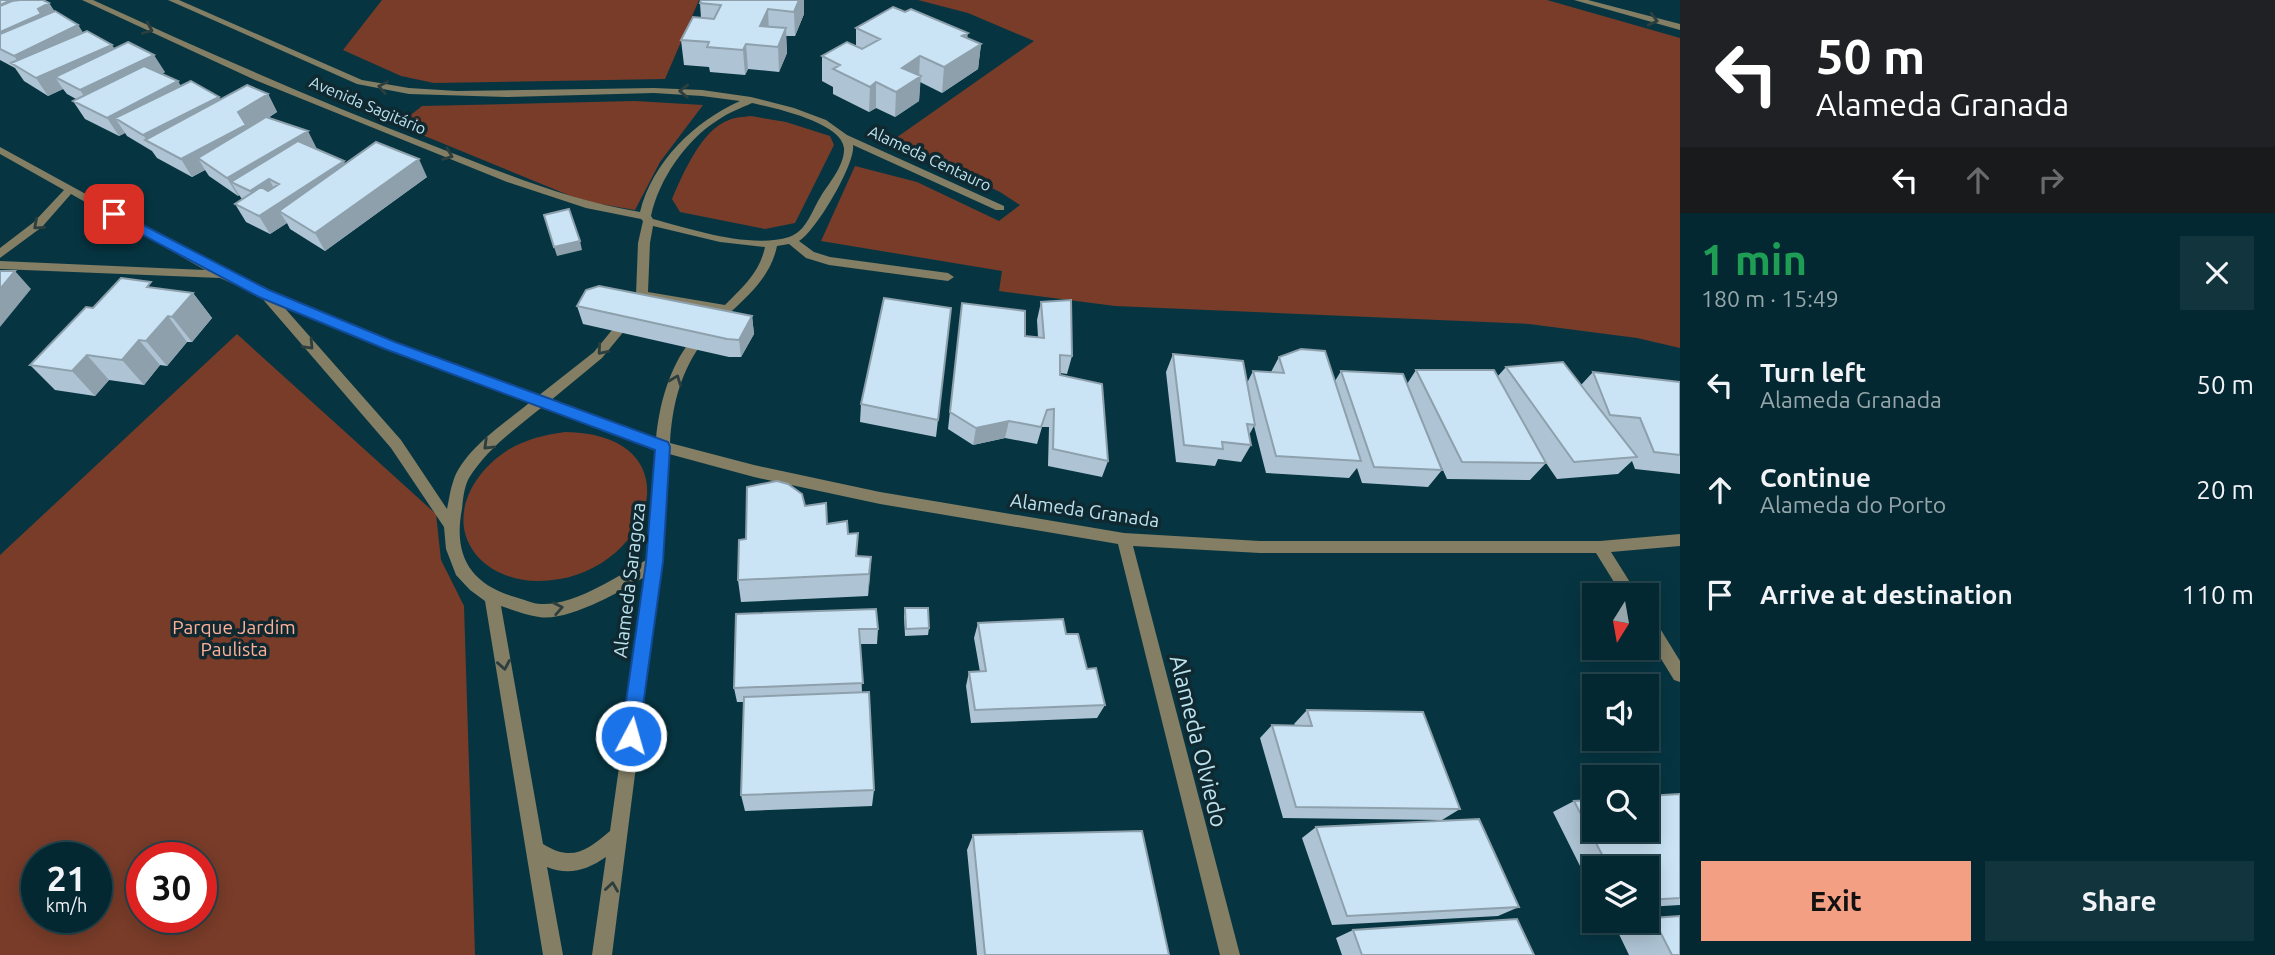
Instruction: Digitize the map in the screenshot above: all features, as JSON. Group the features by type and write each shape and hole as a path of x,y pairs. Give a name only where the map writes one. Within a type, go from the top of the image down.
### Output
{"street":[{"name":"Avenida Sagitário","path":"86,0 383,130 549,195 647,219"},
{"name":"Avenida Sagitário","path":"172,0 360,82 388,89 466,95 692,91 751,100"},
{"path":"1578,0 1680,27"},
{"path":"647,219 686,231 772,243 791,240 804,233 843,166 849,148 845,137 831,127 788,107 751,100 712,118 698,130 664,173 646,207 642,295 598,355 491,442 460,480 451,526 453,549 461,570 475,585 492,597 541,611 572,605 613,588 655,562"},
{"name":"Alameda Centauro","path":"845,137 1000,208"},
{"name":"Alameda Granada","path":"0,150 224,275 264,293 390,345 663,447 754,471 880,498 1124,539 1260,547 1600,547 1680,540"},
{"path":"0,254 55,210 70,190"},
{"path":"791,240 810,255 829,261 948,277"},
{"name":"Alameda Saragoza","path":"602,955 620,834 639,662 655,562 665,411 678,374 695,344 758,278 768,262 772,243"},
{"path":"0,265 224,275"},
{"path":"264,293 396,444 451,526"},
{"path":"642,295 726,309"},
{"name":"Alameda Olviedo","path":"1124,539 1230,955"},
{"path":"1600,547 1622,583"},
{"path":"492,597 553,955"},
{"path":"1659,642 1680,676"},
{"path":"535,849 559,862 579,862 602,850 620,834"}],"green space":[{"path":"382,0 699,0 665,79 434,83 401,76 343,50"},
{"path":"918,0 1547,0 1680,38 1680,348 1637,338 1529,324 1115,306 999,291 1002,271 821,241 855,166 917,182 999,221 1020,205 1000,192 893,140 1034,41 968,13"},
{"path":"635,101 703,105 660,162 635,210 583,201 398,125 422,106"},
{"path":"751,116 786,122 830,136 834,145 795,223 765,229 680,212 672,199 687,166 702,143 719,125 734,118"},
{"name":"Parque Jardim Paulista","path":"237,334 436,514 441,560 464,606 475,955 0,955 0,555"},
{"path":"565,432 608,439 634,456 646,480 645,507 632,534 609,558 577,575 538,581 522,580 499,573 480,559 464,531 463,516 472,487 492,462 505,452 534,439"}],"building":[{"path":"20,0 43,0 49,3 38,9 41,14 0,32 0,6"},
{"path":"701,0 799,0 794,12 768,9 760,26 786,28 778,47 746,44 743,50 707,47 709,42 681,40 693,17 714,19 721,5 700,3"},
{"path":"893,7 905,12 911,9 968,33 962,36 981,44 944,67 920,56 902,68 921,76 896,92 876,82 870,87 833,69 840,65 822,56 847,42 862,49 880,39 856,28"},
{"path":"55,11 78,25 14,56 0,49 0,34"},
{"path":"87,31 112,45 36,78 11,63"},
{"path":"128,42 154,55 80,90 55,77"},
{"path":"144,66 178,81 107,118 73,101"},
{"path":"191,81 219,97 143,135 115,118"},
{"path":"247,85 268,94 238,112 246,125 181,159 145,140"},
{"path":"266,117 308,131 227,178 198,158"},
{"path":"298,141 344,161 259,216 235,204 261,187 268,191 279,184 269,179 250,191 231,182"},
{"path":"376,142 419,159 315,233 279,211"},
{"path":"569,209 580,241 554,247 544,215"},
{"path":"0,271 15,271 0,289"},
{"path":"121,278 151,282 147,287 193,293 172,317 168,316 146,341 139,340 122,360 87,355 72,371 30,365 86,307 93,308"},
{"path":"599,286 752,316 739,340 577,306 586,290"},
{"path":"884,298 951,308 938,420 861,404"},
{"path":"1071,300 1072,356 1060,355 1060,375 1102,384 1108,461 1053,449 1054,409 1047,410 1041,427 1009,421 976,428 950,412 962,303 1025,311 1025,336 1044,338 1041,302"},
{"path":"1301,349 1325,351 1361,461 1276,456 1253,371 1284,373 1279,357"},
{"path":"1173,354 1243,361 1255,425 1247,424 1251,445 1222,442 1223,449 1184,445"},
{"path":"1563,362 1637,457 1574,462 1506,367"},
{"path":"1416,370 1494,370 1546,463 1462,462"},
{"path":"1341,371 1403,374 1442,470 1374,467"},
{"path":"1593,372 1680,382 1680,455 1654,452 1640,418 1610,415"},
{"path":"777,481 788,484 802,494 805,506 826,503 827,524 847,521 848,534 858,533 856,556 871,557 869,574 738,580 739,540 746,539 747,487"},
{"path":"905,608 928,608 929,628 906,629"},
{"path":"876,609 878,629 859,629 863,683 734,688 736,614"},
{"path":"1063,619 1066,634 1078,634 1087,669 1096,668 1105,705 975,710 969,672 986,671 978,623"},
{"path":"869,692 874,790 741,795 744,697"},
{"path":"1307,710 1423,712 1460,809 1296,807 1272,725 1312,726"},
{"path":"1680,794 1680,898 1659,899 1659,856 1603,856 1595,842 1659,842 1659,795"},
{"path":"1574,801 1582,801 1582,816"},
{"path":"1479,819 1519,907 1347,916 1316,827"},
{"path":"1142,831 1169,955 985,955 973,835"},
{"path":"1680,916 1680,955 1672,955 1659,930 1659,918"},
{"path":"1517,919 1534,955 1362,955 1353,930"}],"route":[{"path":"114,214 224,275 264,293 390,345 663,447 655,562 639,662 631,736"}]}
